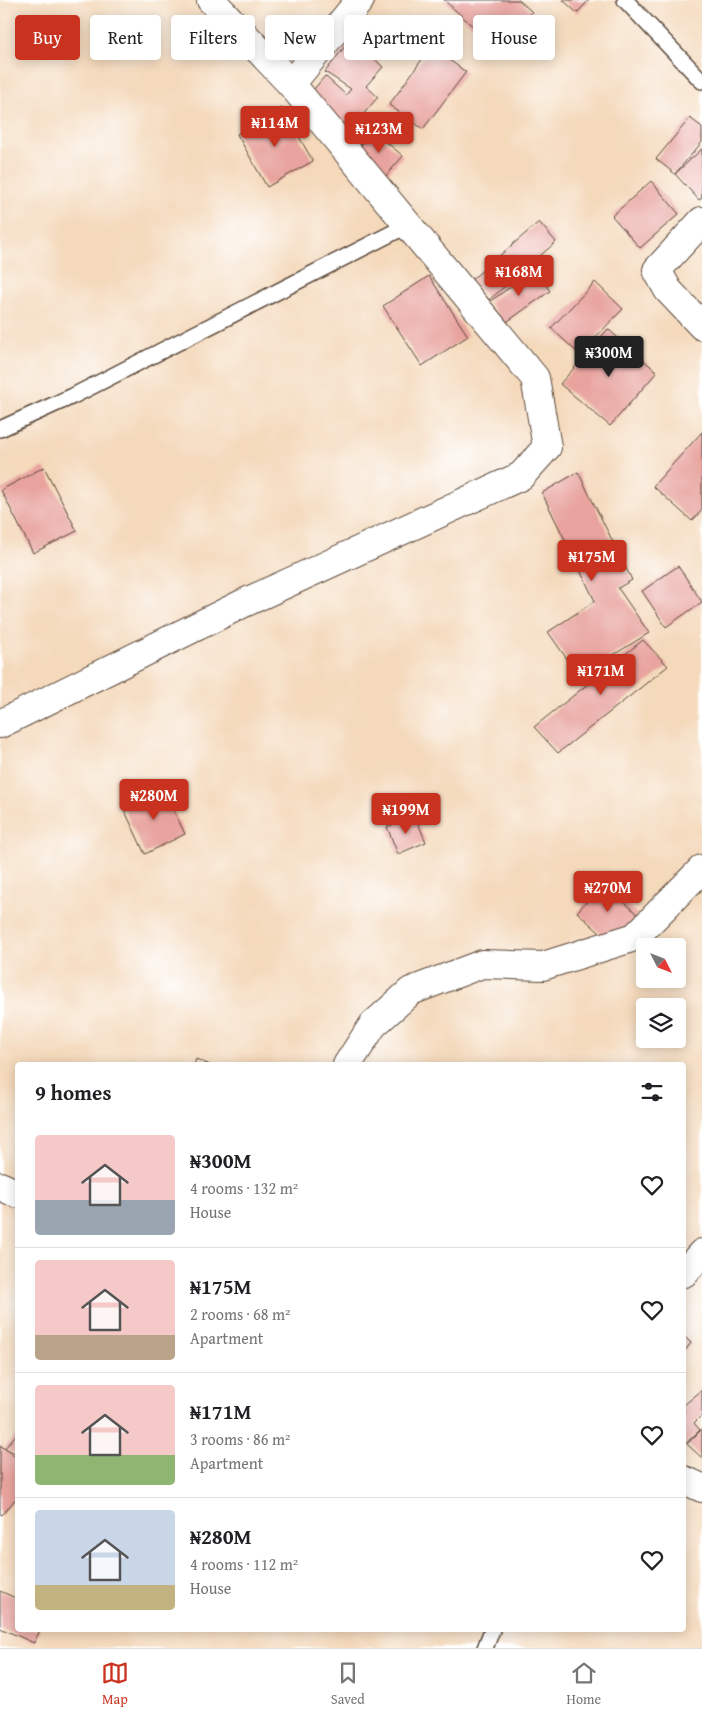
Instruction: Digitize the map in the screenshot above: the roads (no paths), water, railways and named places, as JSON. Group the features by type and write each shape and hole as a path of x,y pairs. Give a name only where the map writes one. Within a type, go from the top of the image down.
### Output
{"street":[{"path":"0,724 244,603 521,476 547,447 535,378 291,84 211,0"},
{"path":"291,84 360,0"},
{"path":"702,222 657,270 668,290 702,326"},
{"path":"349,1062 374,1025 411,991 482,964 543,966 635,937 702,869"},
{"path":"0,1186 15,1193"},
{"path":"686,1271 702,1254"},
{"path":"686,1481 702,1488"}],"lane":[{"path":"625,0 702,81"},
{"path":"0,429 74,396 408,224"},
{"path":"486,1648 491,1632"}]}
